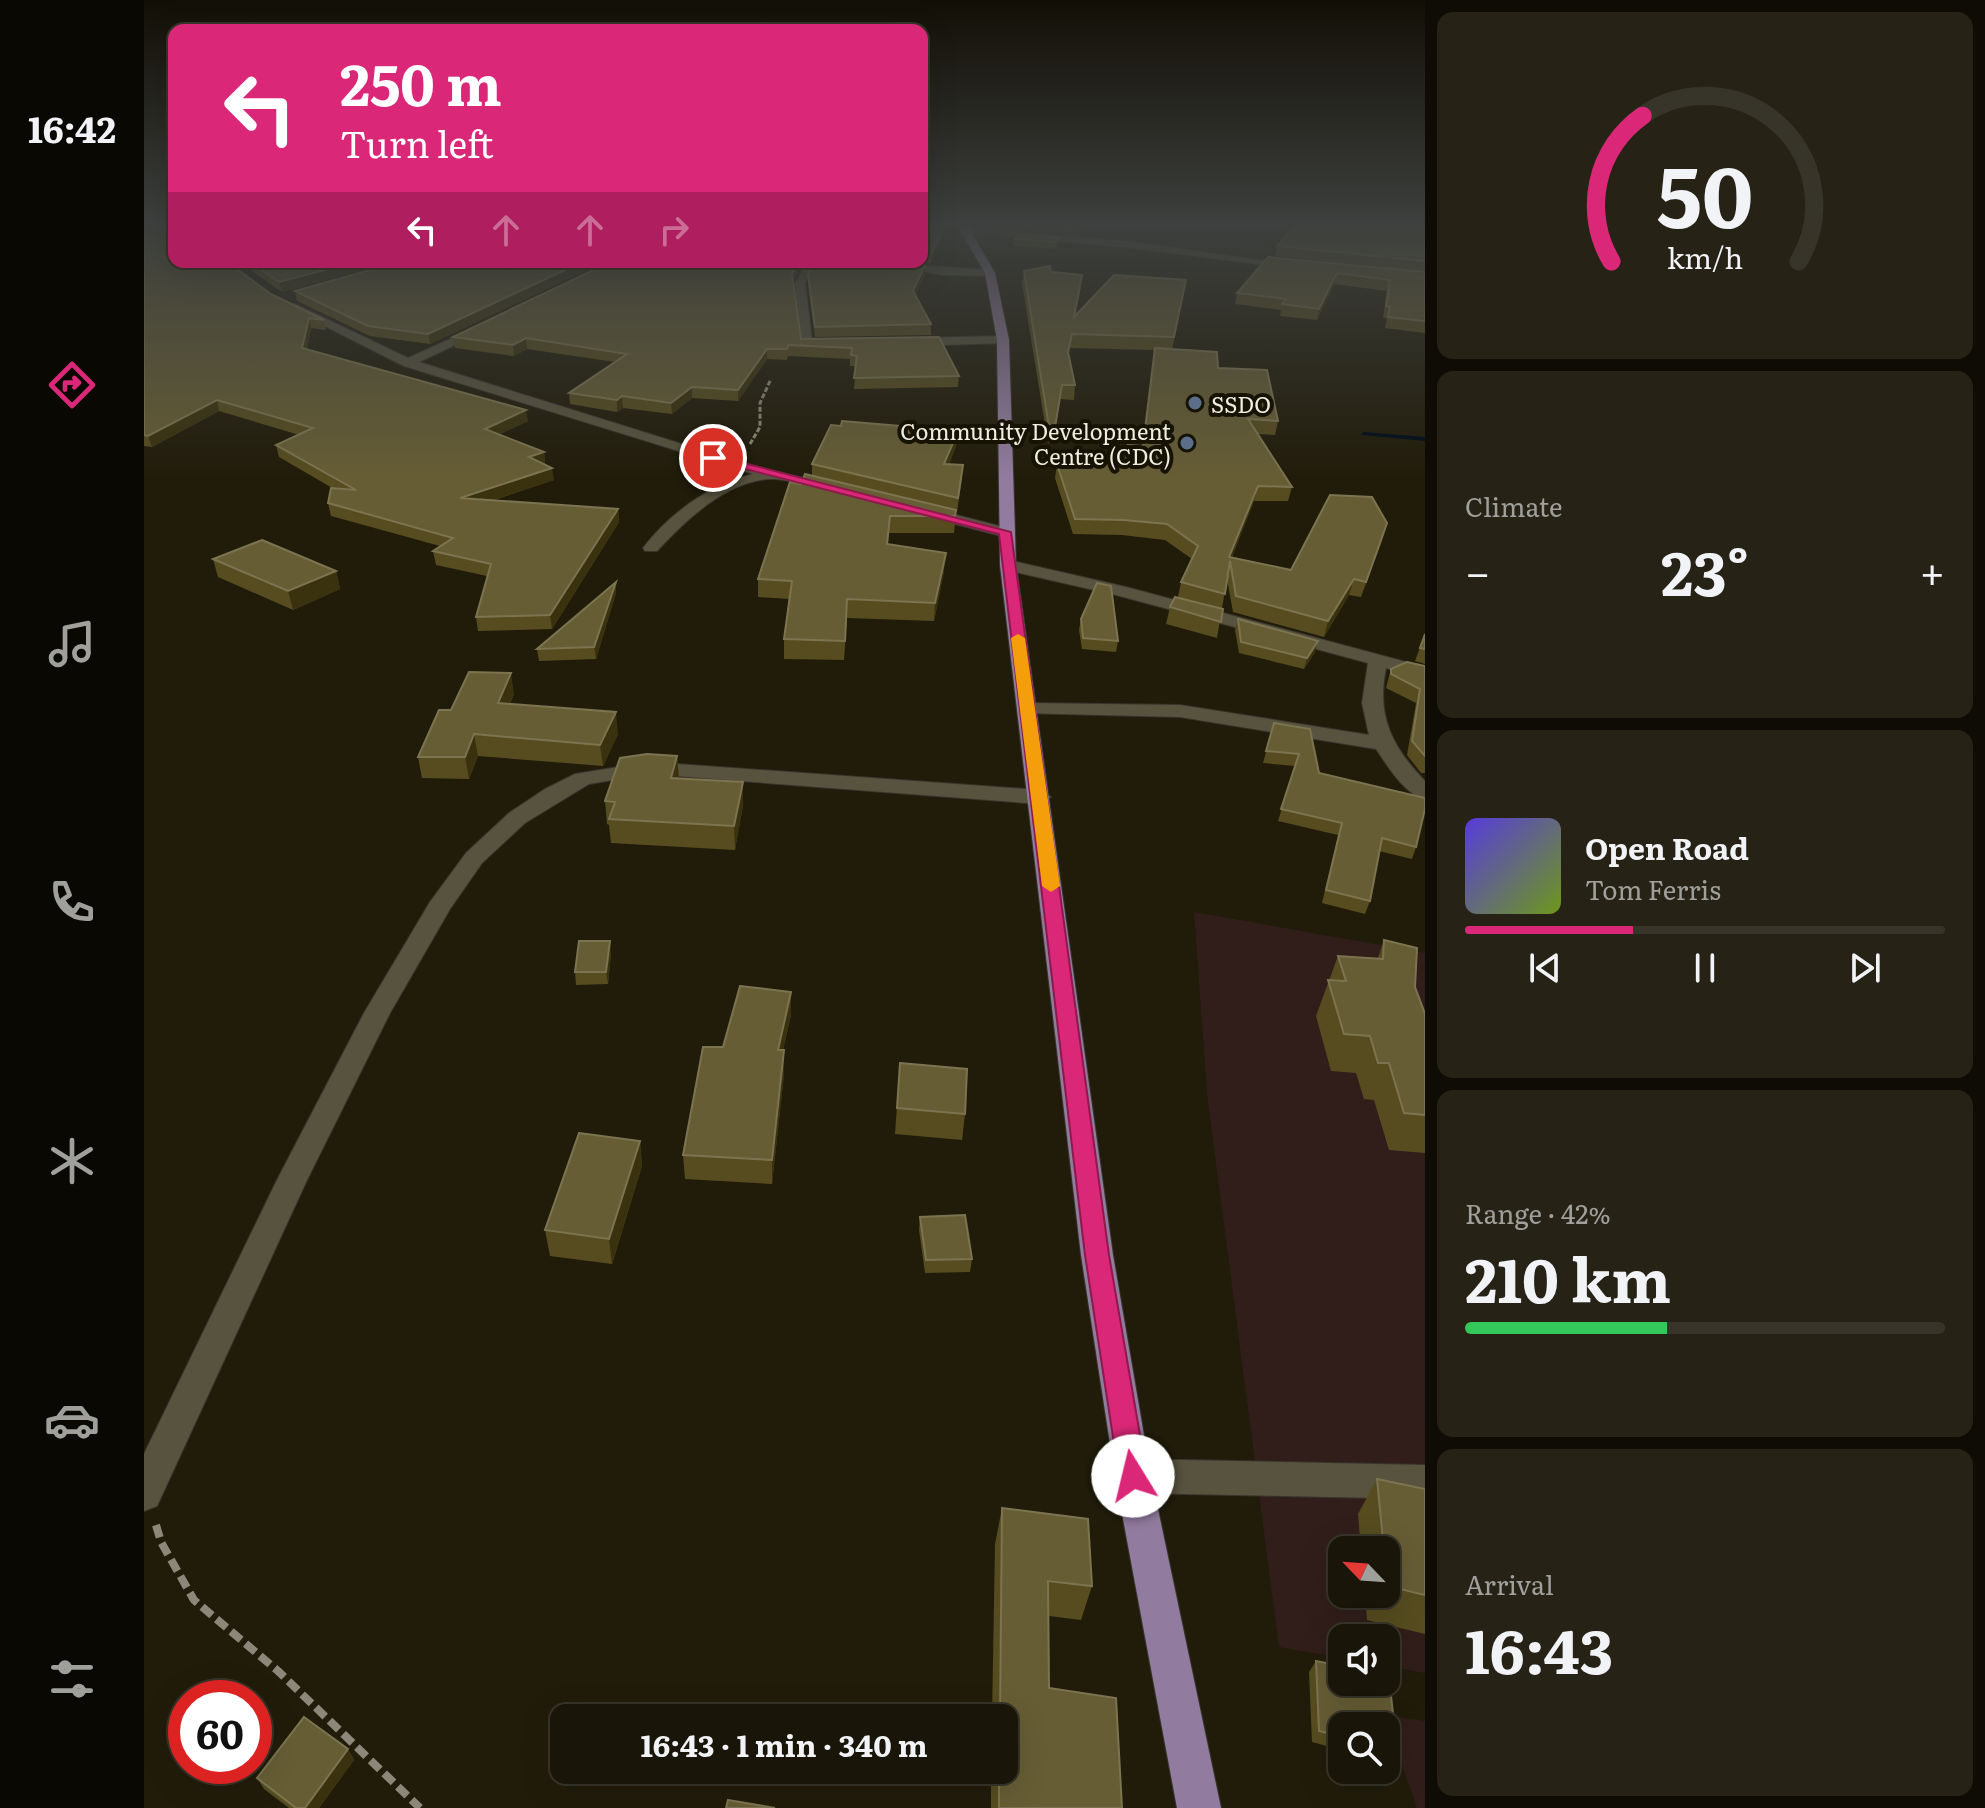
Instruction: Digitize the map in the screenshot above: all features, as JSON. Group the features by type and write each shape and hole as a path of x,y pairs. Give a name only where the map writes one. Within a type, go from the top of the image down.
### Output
{"main road":[{"path":"997,308 1003,340 1008,565 1097,1255 1133,1476 1199,1808"}],"street":[{"path":"298,308 408,363 741,467 850,494"},
{"path":"803,308 807,344 852,343"},
{"path":"408,363 501,319"},
{"path":"897,342 1003,340"},
{"path":"651,548 691,507 711,494 748,479 772,475"},
{"path":"912,509 1005,532"},
{"path":"1008,565 1120,591 1425,673"},
{"path":"1378,662 1371,685 1370,713 1384,744 1425,793"},
{"path":"1028,709 1180,711 1384,744"},
{"path":"144,1491 292,1180 377,1013 439,907 474,858 517,818 583,779 649,768 1040,797"},
{"path":"1133,1476 1425,1482"}],"path":[{"path":"741,467 760,427 760,403 771,379"},
{"path":"144,1491 161,1542 194,1600 278,1671 420,1808"}],"shaded area":[{"path":"1194,912 1425,953 1425,1673 1400,1669 1400,1624 1328,1624 1328,1656 1279,1647 1207,1093"},
{"path":"1400,1717 1425,1721 1425,1808 1417,1808 1400,1759"}],"building":[{"path":"144,308 300,308 324,320 309,318 302,348 526,410 485,429 544,452 529,457 552,468 460,498 618,509 550,615 476,617 491,564 433,551 453,538 328,503 331,488 356,490 276,445 313,428 217,400 148,436 144,435"},
{"path":"331,308 483,308 428,334 368,326"},
{"path":"513,308 797,308 801,339 939,337 959,376 854,378 857,356 851,355 852,348 788,345 787,349 767,349 738,390 692,387 671,403 622,396 617,400 569,393 627,354 526,338 513,345 453,337"},
{"path":"813,308 922,308 931,324 815,327"},
{"path":"1030,308 1076,308 1074,317 1082,308 1180,308 1174,337 1072,334 1068,352 1075,385 1062,385 1055,427 1049,427"},
{"path":"1390,308 1425,308 1425,321 1388,317"},
{"path":"1155,348 1217,352 1218,368 1267,370 1278,421 1248,419 1292,487 1258,486 1229,557 1291,570 1330,495 1372,497 1387,523 1366,582 1354,579 1328,621 1236,596 1230,561 1225,594 1181,582 1198,546 1167,524 1075,519 1057,464 1133,465 1128,445 1143,446"},
{"path":"842,421 958,431 944,464 963,465 958,498 812,464 831,425 841,426"},
{"path":"805,474 956,510 955,516 890,516 887,544 946,553 935,603 847,599 845,641 784,639 792,581 758,579 790,482 801,484"},
{"path":"262,540 336,571 288,591 213,559"},
{"path":"616,582 594,647 537,649"},
{"path":"1097,583 1111,586 1118,641 1083,638 1081,619"},
{"path":"1175,597 1223,609 1221,622 1170,607"},
{"path":"1238,619 1318,641 1307,658 1241,642"},
{"path":"1407,662 1425,666 1425,756 1412,741 1420,689 1391,674 1391,669"},
{"path":"469,672 511,673 498,703 616,712 600,745 474,734 465,757 418,757 439,710 451,710"},
{"path":"1274,723 1310,729 1319,773 1425,798 1416,847 1382,838 1370,901 1326,890 1342,823 1281,809 1299,754 1266,751"},
{"path":"647,754 677,756 671,778 743,782 734,826 609,819 615,802 605,801 620,758"},
{"path":"1384,940 1417,948 1415,987 1425,1014 1425,1115 1404,1113 1389,1063 1378,1063 1370,1036 1344,1034 1328,980 1346,981 1338,956 1383,959"},
{"path":"579,941 610,941 606,972 575,972"},
{"path":"740,986 791,992 778,1050 784,1050 772,1160 683,1155 703,1047 723,1047"},
{"path":"900,1063 967,1069 965,1114 897,1108"},
{"path":"579,1133 640,1141 609,1239 545,1230"},
{"path":"965,1215 972,1259 926,1260 920,1217"},
{"path":"1377,1479 1425,1489 1425,1595 1400,1589 1400,1536 1383,1536"},
{"path":"1002,1508 1088,1519 1092,1586 1048,1581 1049,1688 1116,1698 1122,1808 999,1808 999,1784 1018,1784 1018,1704 1000,1704"},
{"path":"1316,1661 1328,1663 1328,1696 1391,1696 1393,1712 1328,1712 1328,1733 1319,1731"},
{"path":"304,1717 348,1749 305,1808 296,1808 265,1784 272,1784 272,1759"},
{"path":"728,1800 775,1808 726,1808"}],"waterway":[{"path":"1364,434 1425,439"}],"slow traffic":[{"path":"1018,638 1051,886"}],"place":[{"name":"SSDO","path":"1195,403"},
{"name":"Community Development Centre (CDC)","path":"1187,443"}],"route":[{"path":"713,458 1005,532 1097,1255 1133,1476"}]}
